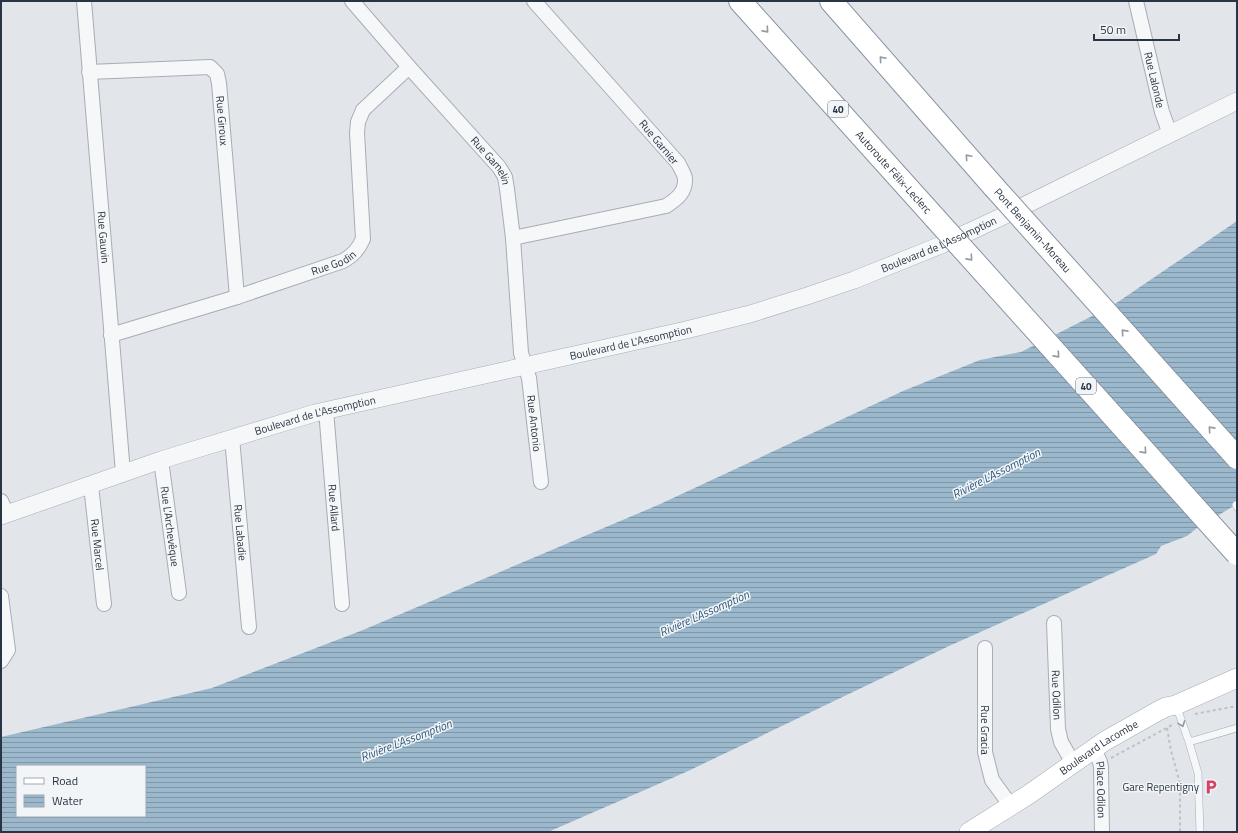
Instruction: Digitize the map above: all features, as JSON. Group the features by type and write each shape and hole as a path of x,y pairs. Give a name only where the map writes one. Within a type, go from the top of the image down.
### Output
{"highway":[{"name":"Autoroute Félix-Leclerc","path":"740,1 1237,554"},
{"name":"Pont Benjamin-Moreau","path":"831,1 994,187 1237,458"}],"main road":[{"name":"Boulevard Lacombe","path":"969,832 1028,796 1094,748 1153,714 1166,707 1176,705 1237,678"}],"street":[{"name":"Rue Gauvin","path":"84,1 123,473"},
{"name":"Rue Gamelin","path":"352,1 499,167 505,177 513,238 521,353 525,366"},
{"name":"Rue Garnier","path":"513,238 666,206 678,198 683,190 685,178 678,163 534,1"},
{"name":"Rue Lalonde","path":"1136,1 1162,112 1170,134"},
{"name":"Rue Giroux","path":"89,72 210,66 216,74 219,83 237,297"},
{"name":"Rue Godin","path":"111,335 237,297 343,261 352,256 358,250 363,239 357,133 358,122 363,110 409,67"},
{"name":"Boulevard de L'Assomption","path":"3,511 91,485 161,460 326,410 724,321 854,280 948,242 1237,101"},
{"name":"Rue Antonio","path":"525,366 531,392 541,482"},
{"name":"Rue Allard","path":"326,410 342,604"},
{"name":"Rue Labadie","path":"232,438 249,627"},
{"name":"Rue L'Archevêque","path":"161,460 179,593"},
{"name":"Rue Marcel","path":"91,485 104,604"},
{"path":"1,596 8,650 1,661"},
{"name":"Rue Odilon","path":"1054,623 1058,730 1061,742 1073,763"},
{"name":"Rue Gracia","path":"985,648 985,752 992,780 1010,806"},
{"name":"Place Odilon","path":"1094,748 1101,767 1102,832"}],"lane":[{"path":"1176,705 1189,742 1199,779 1200,832"},
{"path":"1189,742 1237,728"}],"path":[{"path":"1192,715 1237,706"},
{"name":"Boulevard Lacombe","path":"1112,757 1173,724"},
{"path":"1167,728 1171,751 1180,783 1180,832"}],"water":[{"name":"Rivière L'Assomption","path":"1237,221 1237,504 1197,528 1187,536 1161,546 1156,554 949,646 686,772 548,832 1,832 1,737 212,688 363,630 658,505 903,391 980,360 1021,352 1112,306"}],"place":[{"name":"Gare Repentigny","path":"1211,787"}]}
